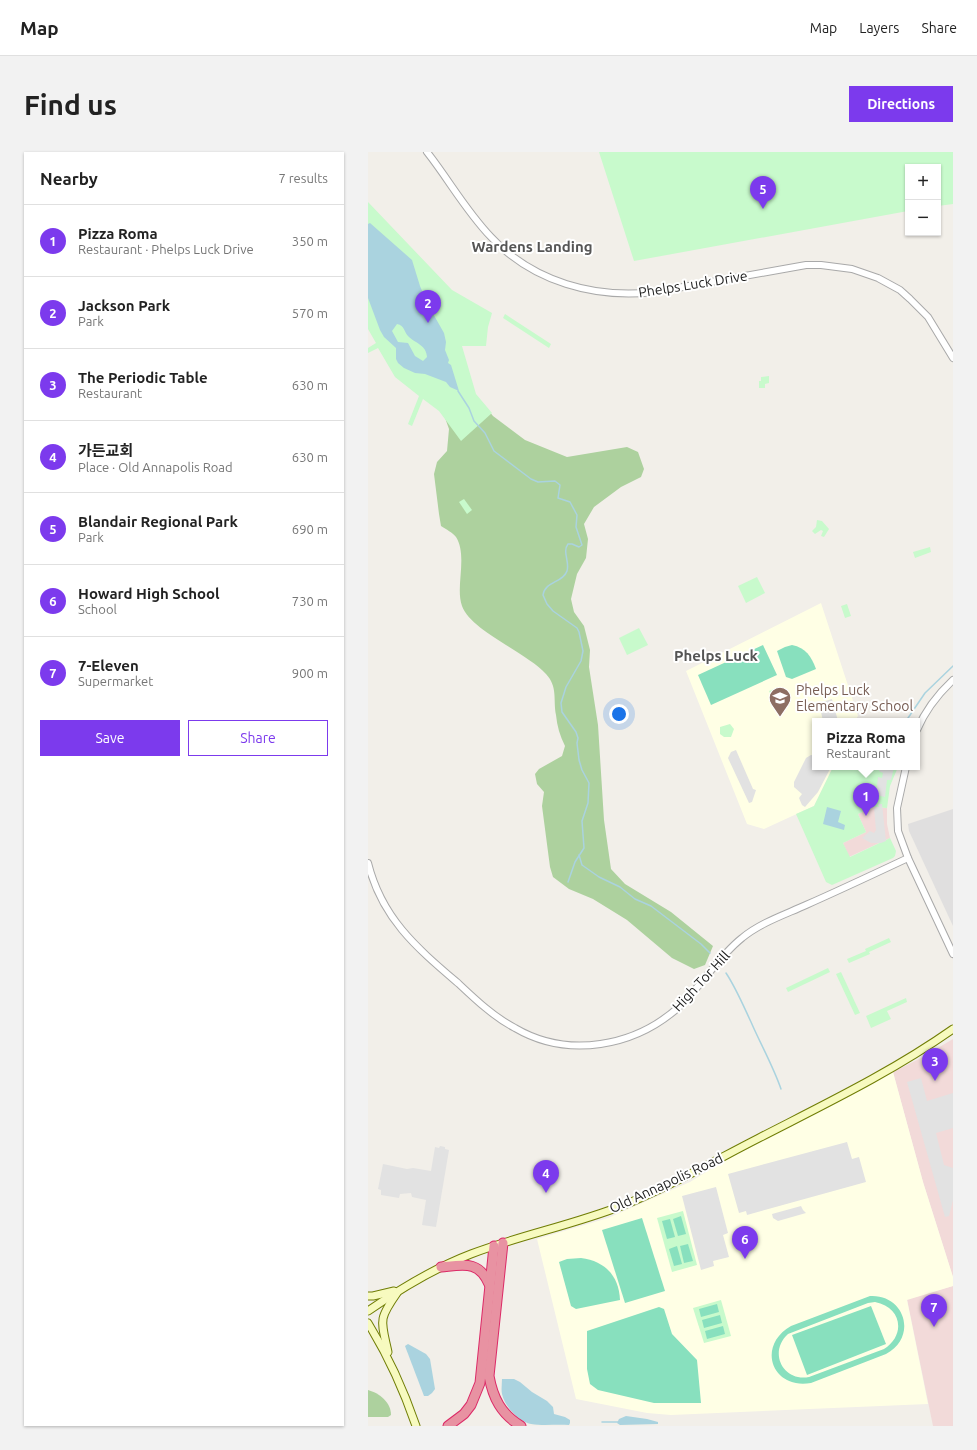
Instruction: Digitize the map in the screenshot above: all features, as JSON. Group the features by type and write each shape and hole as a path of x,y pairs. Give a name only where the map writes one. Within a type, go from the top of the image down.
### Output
{"highway":[{"path":"504,1243 489,1376 492,1393 501,1409 513,1421 521,1426"},
{"path":"448,1426 464,1414 471,1405 480,1383 494,1246"},
{"path":"441,1267 469,1265 476,1267 487,1278 489,1284"}],"main road":[{"name":"Old Annapolis Road","path":"368,1311 400,1290 441,1267 470,1254 586,1220 667,1185 875,1078 953,1029"},
{"path":"368,1296 400,1290"},
{"path":"391,1362 383,1330 382,1318 386,1308 400,1290"},
{"path":"368,1323 391,1362 406,1396 415,1422"}],"street":[{"name":"Phelps Luck Drive","path":"427,152 491,238 513,257 551,279 579,288 608,294 636,294 655,292 806,265 821,265 852,269 878,278 900,290 928,317 953,358"},
{"path":"920,724 928,709 953,680"},
{"path":"905,770 898,797 896,816 898,831 908,858 953,954"},
{"name":"High Tor Hill","path":"368,863 381,899 396,924 430,959 494,1014 517,1029 541,1039 559,1044 590,1046 629,1038 642,1033 667,1017 681,1005 732,947 751,932 777,918 908,858"}],"shaded area":[{"name":"Phelps Luck Elementary School","path":"821,603 858,716 857,718 812,718 812,770 832,770 814,806 764,829 747,824 686,671"},
{"path":"832,699 837,718 822,718 819,703"},
{"path":"736,750 753,789 756,790 752,802 749,803 728,758 731,752"},
{"path":"812,755 812,770 829,770 818,792 805,807 802,805 799,798 802,794 794,787 794,782 806,758"},
{"path":"893,770 891,780 887,780 885,797 876,795 878,777 882,778 883,773 879,771"},
{"path":"878,804 882,804 886,841 881,843 871,843 862,838 870,831 874,833 876,830 874,808 879,807"},
{"path":"874,807 887,808 887,824 890,838 849,857 843,843 866,832 858,814"},
{"path":"953,809 953,926 909,831 908,824"},
{"path":"953,1039 953,1277 923,1182 893,1072 921,1058"},
{"path":"893,1072 923,1182 953,1277 953,1286 907,1300 928,1404 671,1415 647,1413 576,1399 537,1239 608,1218 690,1182 724,1161"},
{"path":"921,1078 927,1101 953,1093 953,1128 936,1133 944,1165 953,1168 953,1200 949,1216 945,1217 907,1082"},
{"path":"847,1142 852,1159 859,1157 866,1182 747,1215 746,1211 739,1213 728,1174"},
{"path":"440,1146 449,1150 436,1227 422,1225 426,1200 412,1197 411,1193 400,1194 399,1198 381,1195 381,1190 378,1189 383,1164 407,1169 413,1168 431,1171 435,1147 439,1148"},
{"path":"716,1187 728,1233 723,1235 729,1257 713,1261 714,1266 701,1270 682,1196"},
{"path":"801,1206 806,1213 778,1221 773,1218 772,1214"},
{"path":"953,1286 953,1426 933,1426 907,1299"}],"green space":[{"path":"599,152 953,152 953,204 941,206 941,164 905,164 905,212 634,261"},
{"path":"368,202 452,290 492,313 488,327 486,346 462,346 476,394 492,413 461,441 439,411 423,399 412,426 408,424 419,396 395,377 378,348 368,353 368,348 376,343 368,329"},
{"path":"505,314 551,344 549,348 503,318"},
{"path":"769,376 769,383 765,384 765,388 759,388 759,381 761,381 761,377"},
{"path":"474,393 493,416 525,440 567,457 627,447 638,452 644,469 641,477 621,487 594,507 584,524 588,539 586,558 577,574 571,599 574,612 584,626 590,650 589,667 598,725 604,820 611,869 625,884 671,912 713,946 705,965 694,969 672,958 627,920 593,899 569,889 553,877 550,867 542,806 544,792 537,784 535,774 539,769 562,756 565,746 557,723 554,688 550,679 537,666 487,633 467,615 460,598 461,553 459,545 456,537 441,526 439,514 434,474 437,462 447,451 449,429 444,415"},
{"path":"464,499 472,510 467,514 459,502"},
{"path":"817,520 822,521 829,529 824,537 821,536 823,531 821,530 815,534 812,531 816,527"},
{"path":"930,547 931,552 915,558 913,552"},
{"path":"757,577 765,593 746,603 738,586"},
{"path":"847,604 851,616 845,618 841,606"},
{"path":"639,628 648,645 627,655 619,638"},
{"path":"763,645 777,675 711,705 698,675"},
{"path":"792,645 801,648 807,653 816,669 792,679 786,677 777,651"},
{"path":"779,687 781,693 772,697 769,691"},
{"path":"730,724 734,729 731,737 724,737 720,734 720,727"},
{"path":"832,770 897,770 890,786 887,808 874,807 858,814 866,832 843,843 850,857 890,838 896,851 895,856 832,885 826,882 796,814 814,806"},
{"path":"889,938 891,942 869,952 870,954 849,963 847,959 866,951 865,949"},
{"path":"828,968 830,972 788,992 786,988"},
{"path":"841,972 860,1013 855,1015 836,974"},
{"path":"906,998 907,1002 887,1011 891,1019 871,1028 866,1016"},
{"path":"683,1211 697,1265 672,1272 657,1218"},
{"path":"681,1216 686,1234 678,1236 673,1219"},
{"path":"642,1218 665,1291 625,1303 602,1230"},
{"path":"670,1219 675,1237 667,1239 662,1221"},
{"path":"688,1244 693,1261 684,1263 680,1246"},
{"path":"677,1246 682,1264 674,1266 669,1249"},
{"path":"581,1258 597,1262 609,1271 617,1284 620,1300 576,1309 571,1306 559,1262 567,1259"},
{"path":"870,1296 882,1297 892,1302 899,1309 903,1318 904,1328 902,1337 896,1347 886,1354 811,1383 798,1383 786,1380 778,1373 773,1365 772,1355 774,1344 780,1334 791,1326","holes":["875,1302 891,1309 896,1315 898,1322 896,1336 884,1349 809,1377 792,1375 781,1364 779,1349 782,1341 788,1334 868,1303"]},
{"path":"721,1300 731,1336 704,1343 693,1308"},
{"path":"717,1304 719,1312 701,1317 699,1309"},
{"path":"871,1306 886,1344 807,1375 792,1335"},
{"path":"659,1307 664,1309 672,1334 697,1360 701,1403 654,1403 598,1390 590,1384 587,1369 587,1331"},
{"path":"720,1315 722,1323 704,1328 702,1320"},
{"path":"723,1326 725,1334 707,1339 705,1331"},
{"path":"368,1390 376,1393 387,1402 391,1415 388,1417 368,1417"}],"water":[{"path":"370,223 412,260 427,303 444,333 446,342 445,350 449,360 448,363 451,365 459,391 450,387 446,382 425,374 415,373 404,368 396,359 396,348 384,337 380,330 368,298 368,224","holes":["397,324 400,325 409,337 421,345 425,350 427,357 423,361 415,356 408,343 398,342 392,331"]},
{"path":"827,807 841,811 838,822 845,825 844,830 823,824"},
{"path":"408,1344 426,1354 430,1359 435,1389 428,1396 424,1396 405,1346"},
{"path":"502,1379 514,1379 520,1382 532,1392 547,1401 553,1407 554,1414 570,1420 569,1425 536,1425 526,1423 517,1417 509,1409 504,1399 502,1392"},
{"path":"626,1416 647,1419 658,1422 658,1424 620,1425 617,1423 619,1419"}],"waterway":[{"path":"458,391 469,408 474,421 485,433 494,451 531,479 538,482 555,481 560,485 558,498 570,502 577,515 576,527 582,545 579,547 568,544 566,547 568,564 567,571 562,578 550,584 544,590 543,595 547,604 553,611 577,628 583,651 581,661 566,687 561,703 562,712 576,732 578,738 577,743 579,760 582,770 589,783 588,803 582,821 584,848 575,862 568,882"},
{"path":"908,718 925,693 953,666"},
{"path":"579,855 582,865 599,877 620,887 635,899 651,906 701,944 710,953"},
{"path":"726,973 771,1064 781,1089"},
{"path":"602,1422 618,1422"}],"place":[{"name":"Blandair Regional Park","path":"763,209"},
{"name":"Jackson Park","path":"428,323"},
{"name":"Phelps Luck Elementary School","path":"780,718"},
{"name":"Pizza Roma","path":"866,816"},
{"name":"The Periodic Table","path":"935,1081"},
{"name":"가든교회","path":"546,1193"},
{"name":"Howard High School","path":"745,1259"},
{"name":"7-Eleven","path":"934,1327"}],"district":[{"name":"Wardens Landing","path":"532,247"},
{"name":"Phelps Luck","path":"716,656"}]}
